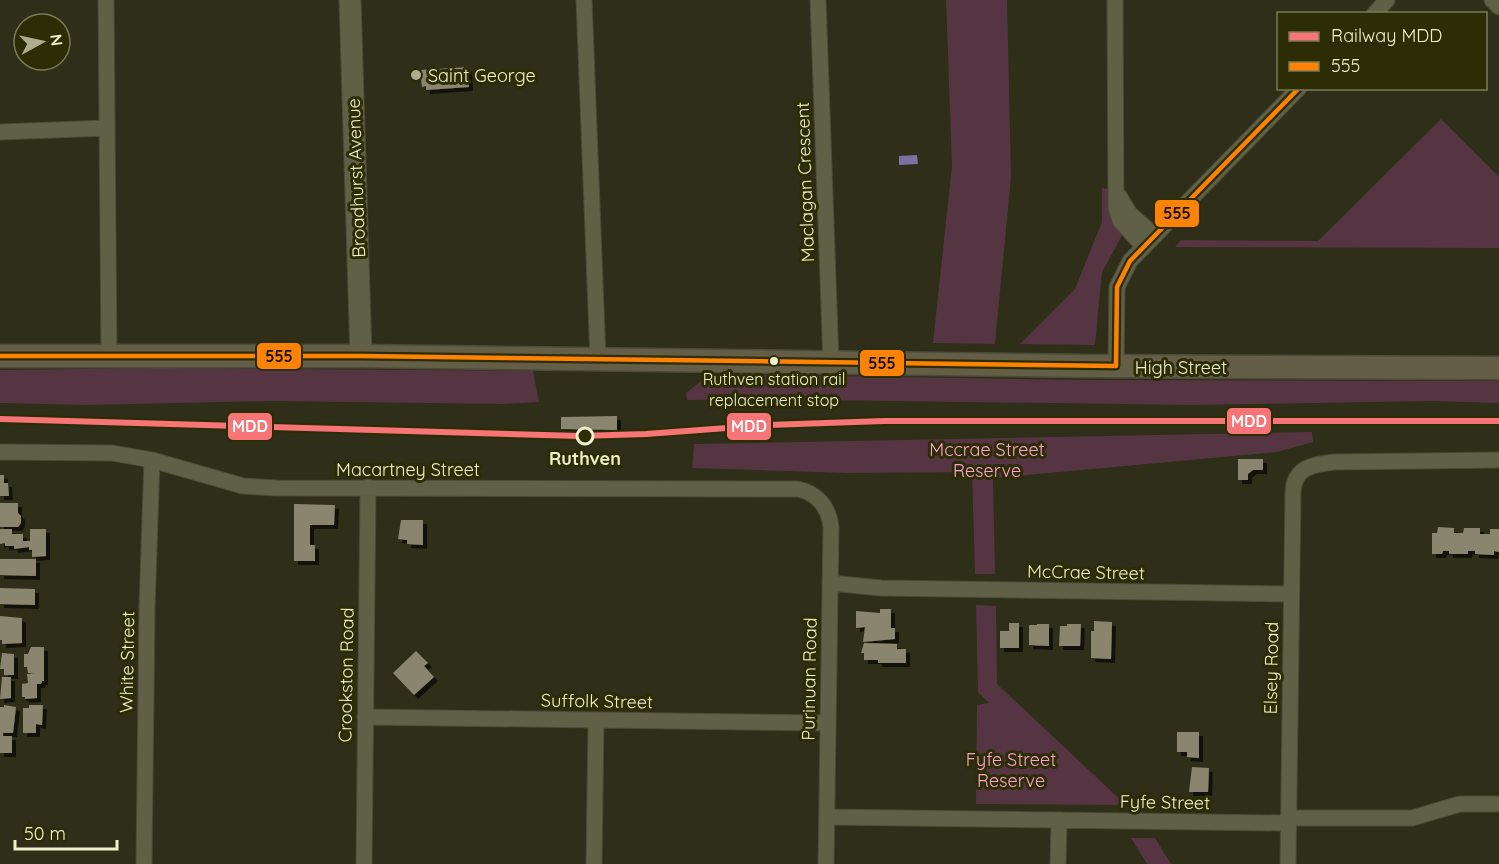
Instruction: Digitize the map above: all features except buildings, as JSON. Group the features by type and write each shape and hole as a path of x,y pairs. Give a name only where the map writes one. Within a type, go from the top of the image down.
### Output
{"main road":[{"name":"High Street","path":"0,356 360,356 831,363 1499,368"}],"street":[{"path":"106,0 109,355"},
{"name":"Broadhurst Avenue","path":"350,0 360,356"},
{"path":"584,0 598,360"},
{"name":"Maclagan Crescent","path":"818,0 831,363"},
{"path":"1115,0 1117,188 1120,201 1149,241"},
{"path":"1376,12 1387,0"},
{"path":"1492,0 1499,7"},
{"path":"1116,366 1117,287 1125,269 1149,241 1297,90"},
{"path":"0,132 107,128"},
{"name":"Macartney Street","path":"0,452 112,453 152,460 243,486 277,488 798,489 805,490 818,499"},
{"name":"White Street","path":"144,864 147,608 152,460"},
{"name":"Elsey Road","path":"1288,864 1293,484 1299,473 1311,466 1335,462 1499,460"},
{"name":"Crookston Road","path":"363,864 368,487"},
{"name":"Purinuan Road","path":"818,499 826,509 830,521 826,864"},
{"name":"McCrae Street","path":"830,588 1291,594"},
{"name":"Suffolk Street","path":"365,717 828,723"},
{"path":"594,864 596,721"},
{"name":"Fyfe Street","path":"827,817 1281,823 1296,818 1412,818 1460,804 1499,804"},
{"path":"1058,864 1059,820"}],"green space":[{"path":"946,0 1007,0 1011,177 995,344 933,343 952,165"},
{"path":"1441,119 1499,177 1499,248 1175,247 1181,240 1318,241"},
{"path":"1102,188 1109,189 1123,234 1102,272 1095,345 1020,344 1075,289 1102,222"},
{"path":"160,368 533,371 539,402 504,404 272,401 87,405 0,403 0,370"},
{"path":"710,374 1084,380 1499,381 1499,403 1432,401 1192,405 687,400 686,393"},
{"name":"Mccrae Street Reserve","path":"1312,432 1313,442 1277,452 993,478 995,574 975,574 972,472 849,473 692,468 694,444"},
{"name":"Fyfe Street Reserve","path":"976,605 996,606 997,684 1126,805 976,804 977,705 989,703 978,692"},
{"path":"1131,838 1155,838 1171,864 1147,864"}],"shaded area":[{"path":"917,155 918,164 899,165 899,156"}],"rail line":[{"name":"MDD","path":"0,419 579,436 884,421 1499,421"}],"transit line":[{"name":"555","path":"1116,366 1117,287 1130,261 1297,90"},
{"name":"555","path":"0,356 361,356 1116,366"}],"place":[{"name":"Saint George","path":"416,75"},
{"name":"Ruthven station rail replacement stop","path":"774,361"},
{"name":"Ruthven","path":"585,436"}]}
